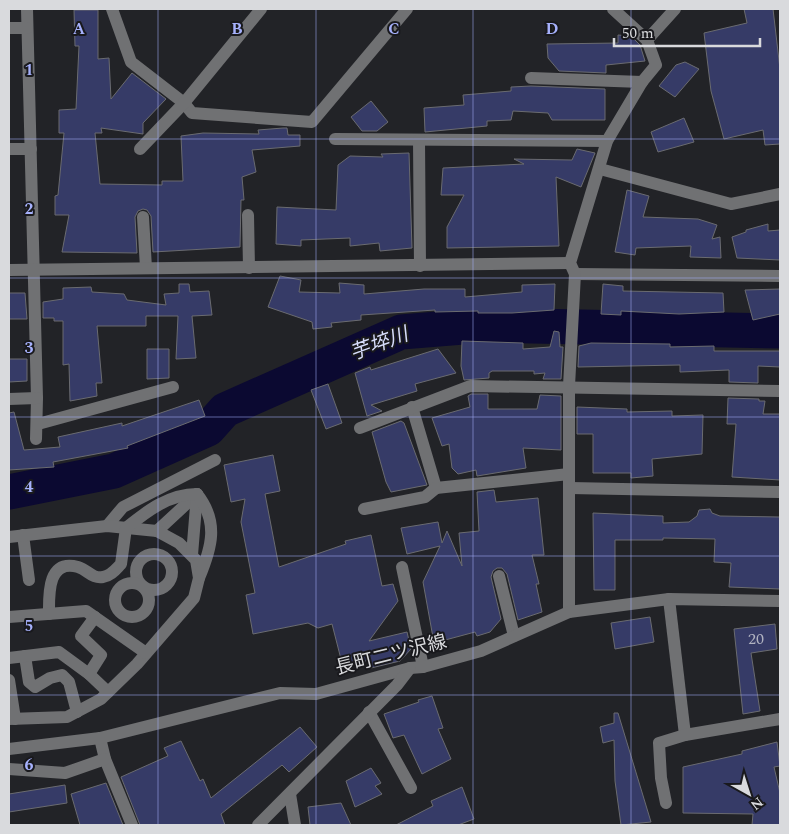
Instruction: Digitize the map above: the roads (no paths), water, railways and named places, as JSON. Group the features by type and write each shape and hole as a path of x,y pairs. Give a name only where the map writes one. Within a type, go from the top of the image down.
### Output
{"street":[{"path":"26,9 31,149 32,269 38,424 36,439"},
{"path":"112,9 131,62 184,103 192,113 312,122 407,9"},
{"path":"140,149 184,103 261,9"},
{"path":"569,612 569,386 573,269 606,141 642,82 656,65 647,40 613,9"},
{"path":"647,40 675,9"},
{"path":"9,28 27,28"},
{"path":"532,78 642,82"},
{"path":"335,139 606,141"},
{"path":"419,140 420,266"},
{"path":"9,149 31,149"},
{"path":"600,169 731,204 780,194"},
{"path":"248,215 249,268"},
{"path":"143,217 146,268"},
{"path":"9,270 420,266 780,276"},
{"path":"360,428 470,386 780,390"},
{"path":"38,424 173,387"},
{"path":"9,399 37,398"},
{"path":"412,407 436,488"},
{"path":"107,526 123,507 215,460"},
{"path":"364,509 425,497 436,488 569,474"},
{"path":"570,488 780,492"},
{"path":"50,614 49,585 55,573 63,568 73,567 80,568 96,578 106,577 121,564 126,528 151,509 166,501 180,495 197,494"},
{"path":"157,531 197,494"},
{"path":"192,555 197,494"},
{"path":"9,680 12,719 67,717 101,699 146,654 194,598 212,539 208,511 197,494"},
{"path":"9,537 107,526 157,531 175,541 192,555 196,560 199,578"},
{"path":"23,535 29,580"},
{"path":"165,558 175,541"},
{"path":"165,558 153,554 142,559 136,570 136,576 143,586 149,595 149,606 146,611 137,617 122,614 118,610 115,598 120,587 131,583 143,586 153,590 164,587 172,573 169,563 165,558"},
{"path":"258,825 416,667 402,567"},
{"path":"499,576 514,636"},
{"path":"669,599 685,735"},
{"name":"長町二ツ沢線","path":"9,749 100,738 280,693 316,694 481,651 569,612 669,599 780,601"},
{"path":"9,617 86,611 146,654"},
{"path":"110,628 122,614"},
{"path":"89,674 101,655 81,636 95,617"},
{"path":"9,658 59,652 89,674 108,692"},
{"path":"25,656 28,682 36,687 50,678 62,675 69,682 76,712"},
{"path":"369,712 411,788"},
{"path":"666,803 660,778 660,743 685,735 780,718"},
{"path":"100,738 105,759 132,825"},
{"path":"9,769 65,773 105,759"},
{"path":"290,794 295,825"}],"waterway":[{"name":"芋埣川","path":"9,492 114,471 208,429 225,410 401,332 488,325 780,331"}]}
